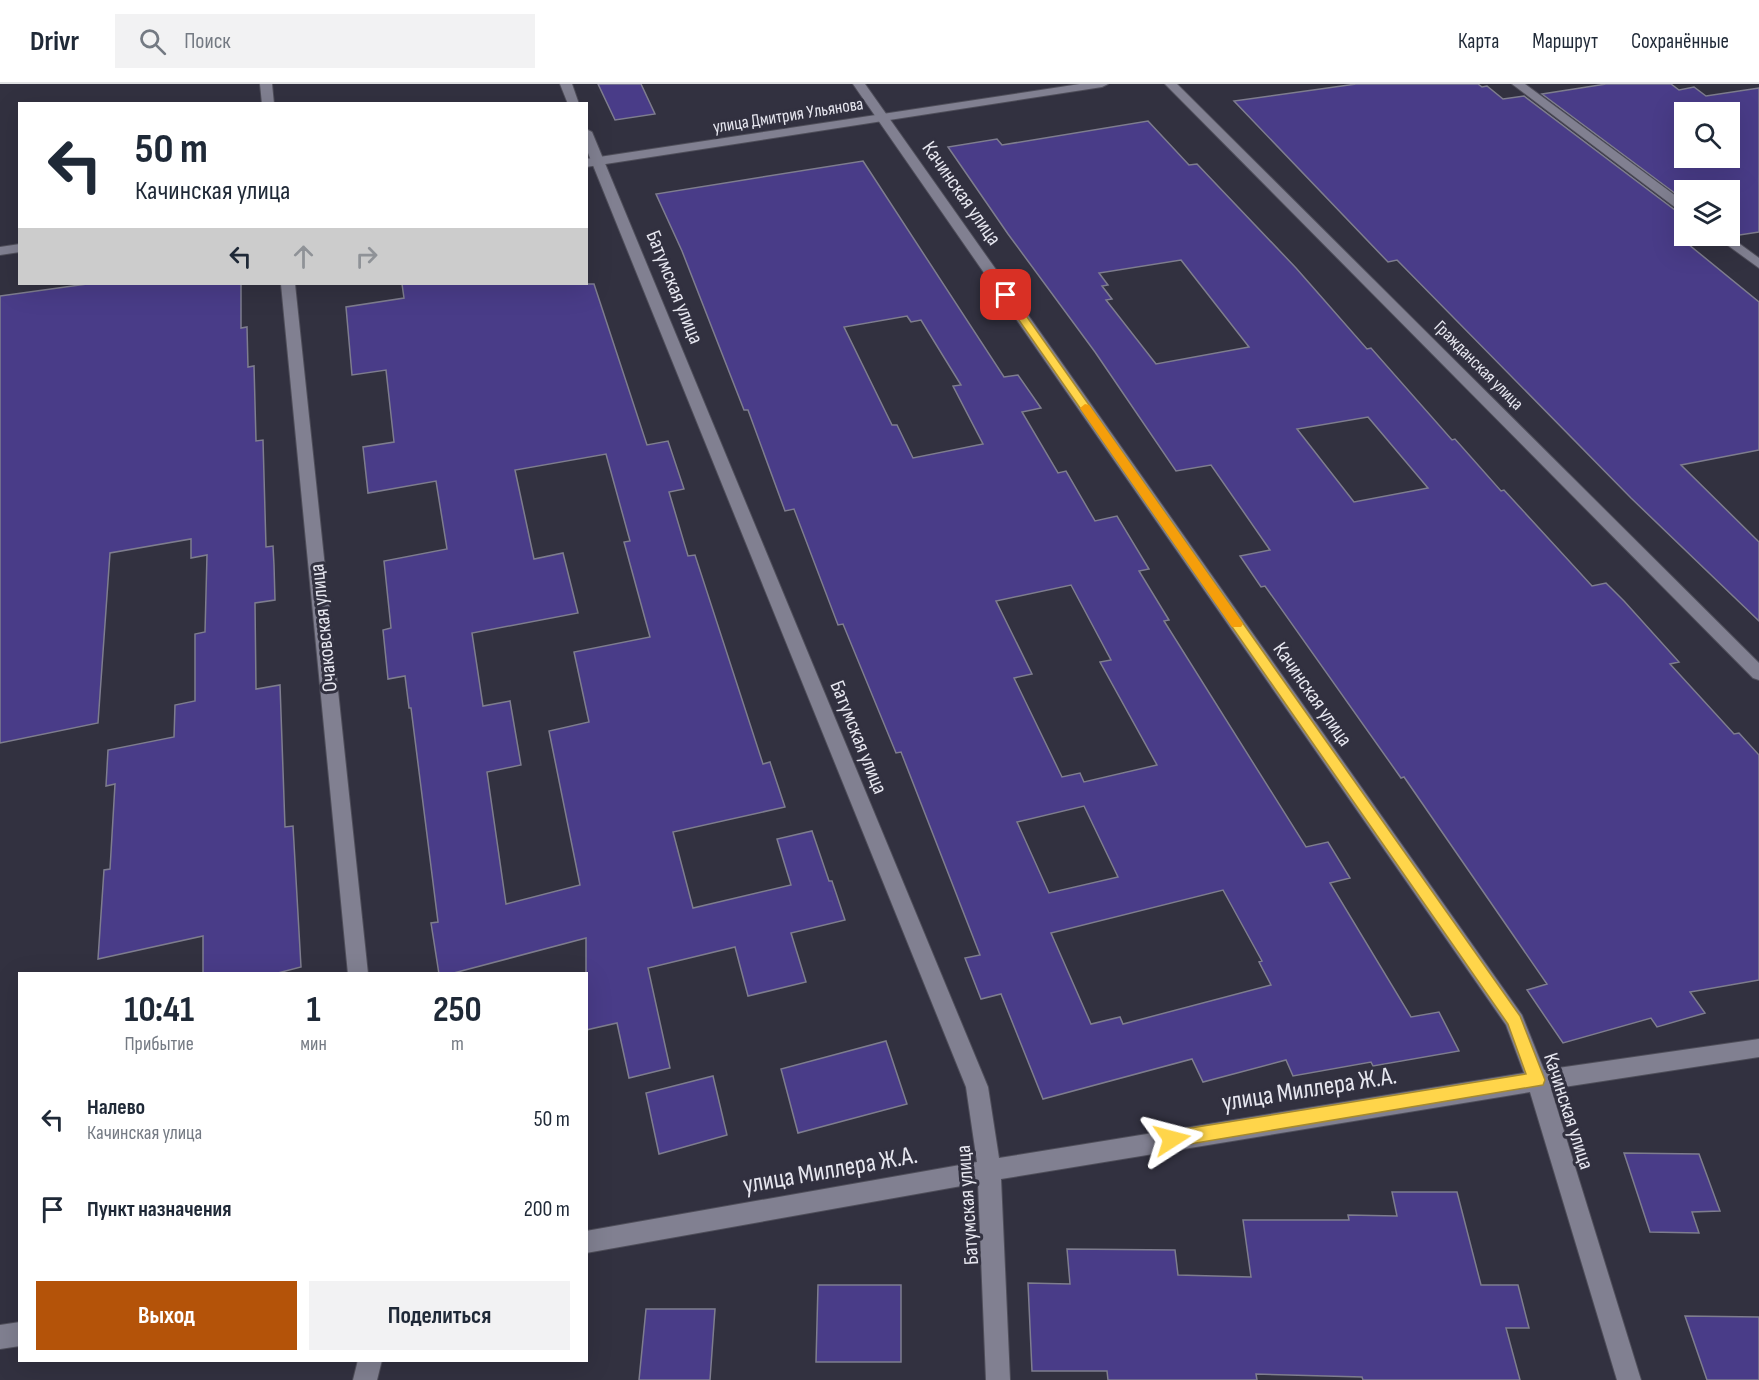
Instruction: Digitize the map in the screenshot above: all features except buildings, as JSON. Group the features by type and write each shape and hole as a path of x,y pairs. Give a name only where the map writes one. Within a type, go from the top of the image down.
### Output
{"street":[{"path":"266,84 268,102"},
{"path":"566,84 573,102"},
{"name":"Качинская улица","path":"859,84 1515,1021 1537,1080 1629,1380"},
{"name":"улица Дмитрия Ульянова","path":"593,162 1102,84"},
{"name":"Гражданская улица","path":"1171,84 1759,674"},
{"path":"1518,84 1674,201"},
{"name":"Батумская улица","path":"588,141 593,162 978,1087 990,1169 998,1380"},
{"path":"1735,246 1759,264"},
{"path":"0,251 18,248"},
{"name":"Очаковская улица","path":"288,285 358,972"},
{"name":"улица Миллера Ж.А.","path":"588,1242 990,1169 1537,1080 1759,1048"},
{"path":"0,1337 18,1334"},
{"path":"365,1380 370,1362"}],"slow traffic":[{"path":"1085,408 1236,624"}],"route":[{"path":"1006,295 1515,1021 1537,1080 1172,1139"}]}
